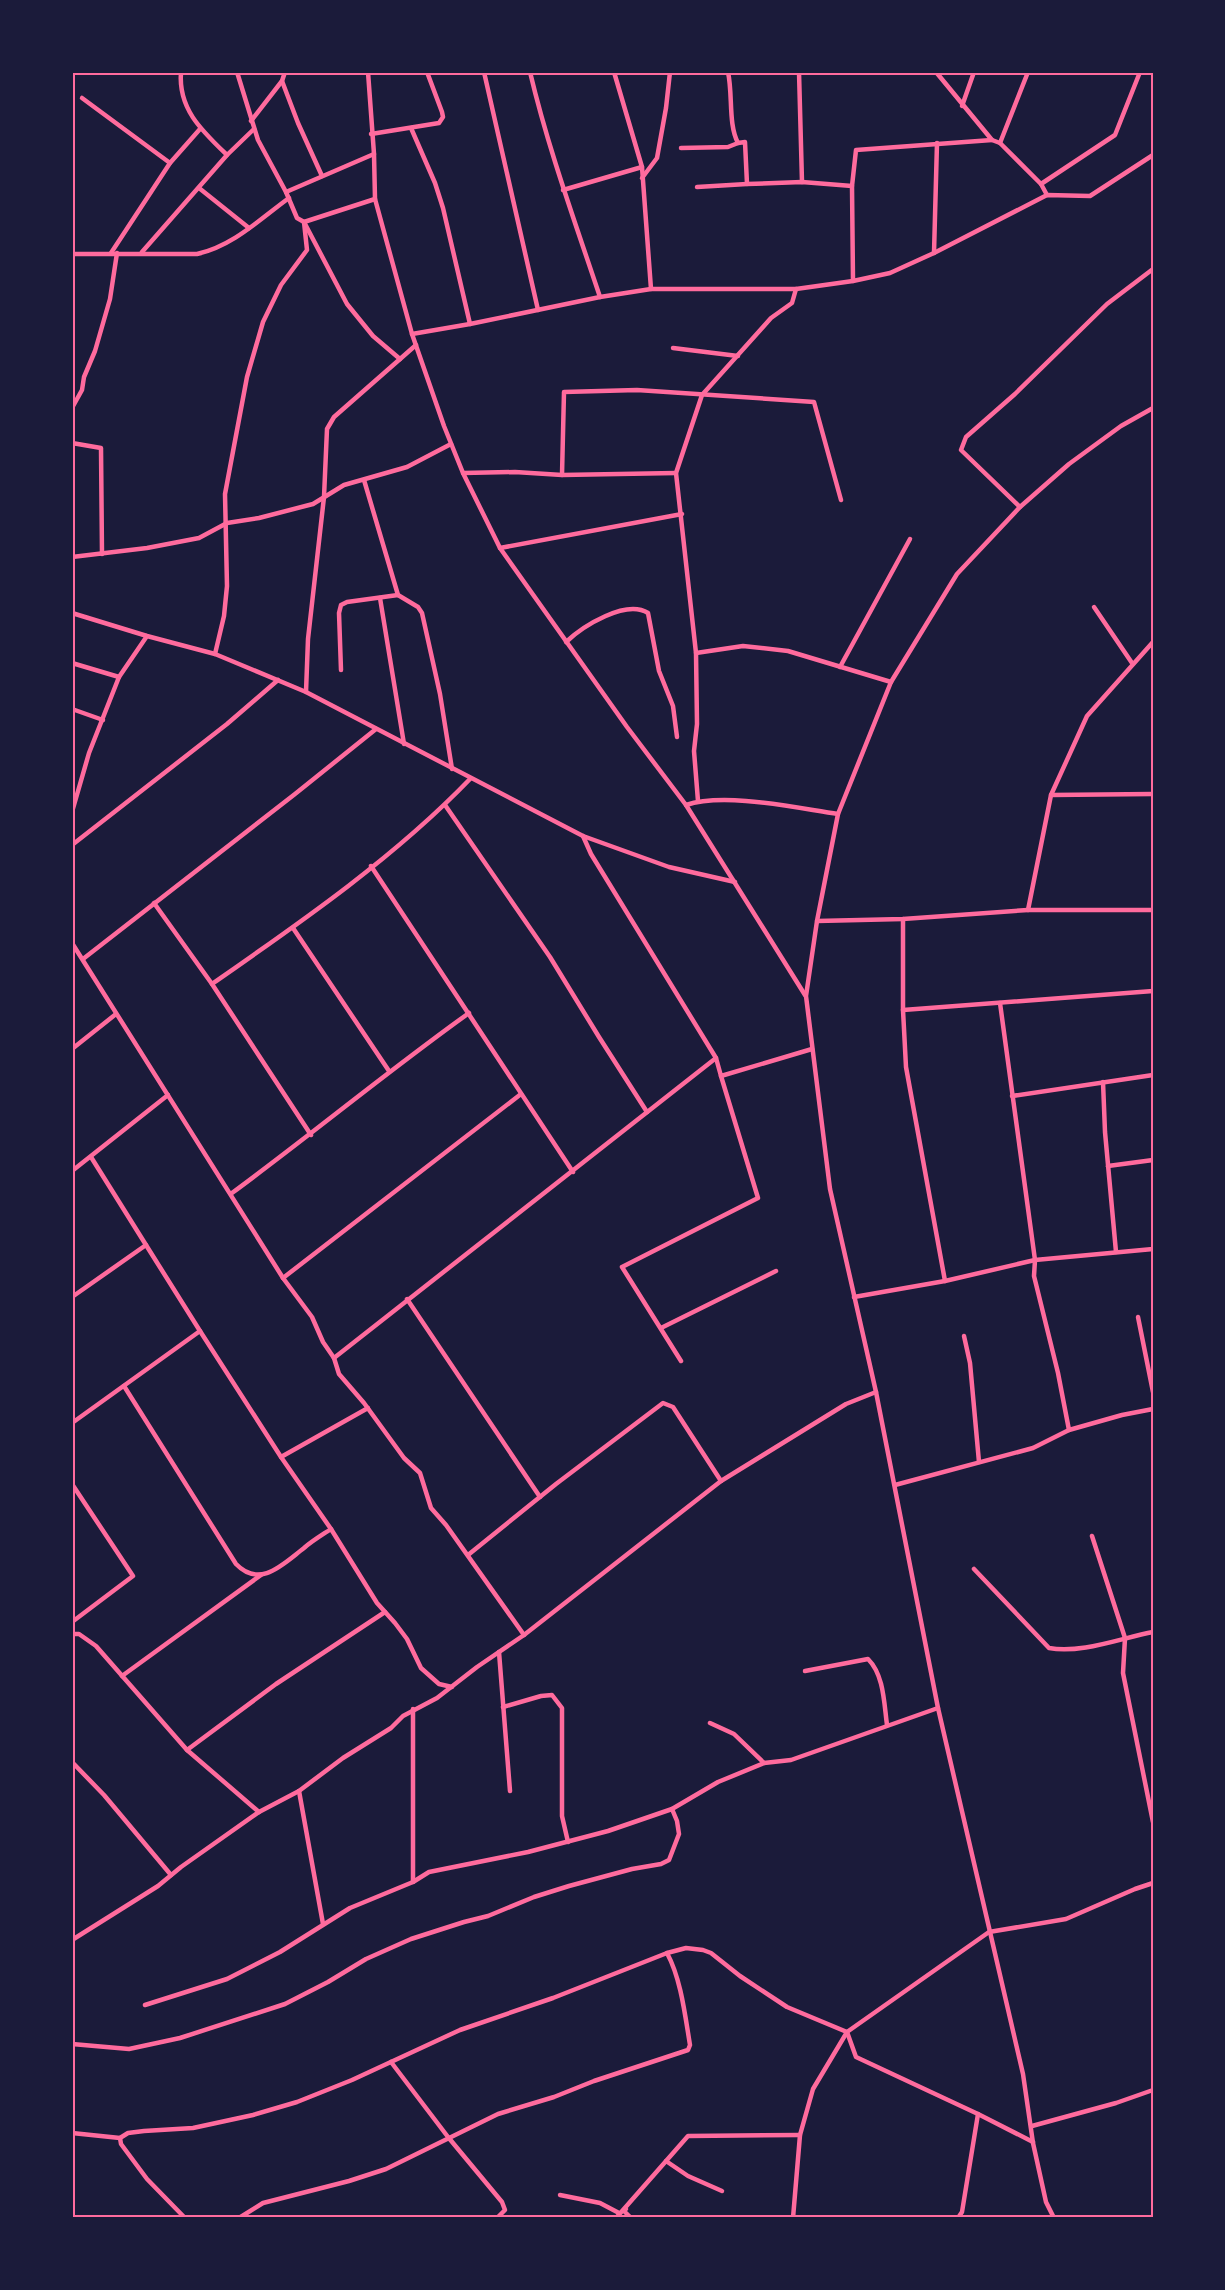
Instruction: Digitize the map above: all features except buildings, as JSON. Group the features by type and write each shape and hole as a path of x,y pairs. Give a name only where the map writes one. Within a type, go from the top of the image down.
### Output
{"street":[{"path":"182,72 181,82 186,106 200,129 227,155"},
{"path":"237,72 254,129 297,218 304,222 347,304 373,336 400,359"},
{"path":"251,121 282,81 285,72"},
{"path":"368,72 375,199 412,334 463,473 500,549 686,805 806,996"},
{"path":"371,134 439,123 443,117 427,72"},
{"path":"484,72 538,310"},
{"path":"530,72 563,190 600,297"},
{"path":"615,72 642,167 651,289"},
{"path":"642,178 657,158 670,72"},
{"path":"728,72 732,91 732,130 738,143"},
{"path":"799,72 802,182"},
{"path":"936,72 992,140"},
{"path":"962,105 974,72"},
{"path":"1000,143 1028,72"},
{"path":"1041,184 1115,135 1140,72"},
{"path":"282,81 322,176"},
{"path":"82,98 170,163"},
{"path":"411,128 443,208 470,324"},
{"path":"72,408 82,390 88,362 95,351 110,299 114,253 170,163 200,129"},
{"path":"142,252 227,155 254,129"},
{"path":"853,281 852,186 856,150 992,140 1000,143 1041,184 1047,195"},
{"path":"681,148 728,147 745,142 747,184"},
{"path":"934,253 937,143"},
{"path":"286,192 374,154"},
{"path":"412,334 651,289 796,289 890,273 1047,195 1090,196 1153,154"},
{"path":"563,190 642,167"},
{"path":"698,187 802,182 852,186"},
{"path":"200,188 249,228"},
{"path":"72,254 142,252 197,254 211,251 226,244 289,198"},
{"path":"304,222 375,199"},
{"path":"215,654 224,616 227,586 225,494 247,377 263,322 281,285 307,250 304,222"},
{"path":"1020,507 961,450 962,444 966,437 1015,394 1107,304 1153,269"},
{"path":"698,801 694,751 697,724 696,652 676,473 702,395 771,318 792,303 796,289"},
{"path":"306,692 308,639 324,497 327,429 334,417 416,345"},
{"path":"674,348 738,356"},
{"path":"562,475 564,392 637,390 814,402 841,500"},
{"path":"1054,2218 1046,2202 1033,2143 1023,2074 938,1708 896,1485 830,1189 806,996 817,921 838,814 891,682 957,574 1020,507 1069,464 1121,426 1153,408"},
{"path":"72,443 101,448 102,554"},
{"path":"72,557 147,548 199,538 227,523 259,518 313,504 344,485 406,467 452,444"},
{"path":"463,473 515,472 562,475 676,473"},
{"path":"364,480 398,595"},
{"path":"500,549 682,514"},
{"path":"840,667 910,539"},
{"path":"341,670 339,613 342,606 347,602 398,595 418,607 422,613 440,694 452,769"},
{"path":"380,598 404,744"},
{"path":"1094,607 1132,663"},
{"path":"566,642 601,617 636,609 648,613 659,670 673,706 677,737"},
{"path":"72,613 215,654 306,692 470,779 584,836 669,867 735,882"},
{"path":"72,812 79,783 119,678 147,636"},
{"path":"1028,910 1051,795 1087,716 1153,642"},
{"path":"696,652 743,646 788,651 891,682"},
{"path":"72,663 119,678"},
{"path":"72,845 227,724 278,680"},
{"path":"72,709 102,720"},
{"path":"83,959 376,729"},
{"path":"212,984 293,928 372,866 445,806 470,779"},
{"path":"72,782 79,783"},
{"path":"1051,795 1153,794"},
{"path":"686,805 698,801 746,802 838,814"},
{"path":"445,806 550,957 646,1112"},
{"path":"584,836 591,854 716,1058 758,1198 622,1267 681,1361"},
{"path":"372,866 573,1172"},
{"path":"154,903 212,984 311,1135"},
{"path":"817,921 903,919 1028,910 1153,910"},
{"path":"903,919 903,1010 906,1067 945,1281"},
{"path":"293,928 389,1071"},
{"path":"72,943 284,1278 312,1317 323,1342 334,1358 339,1374 368,1408 404,1458 420,1473 431,1508 468,1555 524,1635"},
{"path":"903,1010 1153,991"},
{"path":"1000,1003 1035,1260 1034,1276 1058,1373 1068,1430"},
{"path":"232,1193 311,1135 389,1071 469,1012"},
{"path":"72,1048 116,1014"},
{"path":"721,1076 812,1049"},
{"path":"334,1358 716,1058"},
{"path":"1012,1096 1153,1075"},
{"path":"1103,1082 1116,1252"},
{"path":"284,1278 520,1094"},
{"path":"72,1171 168,1095"},
{"path":"91,1157 200,1331 281,1457 331,1529 377,1604 407,1639 421,1668 439,1683 453,1687"},
{"path":"1108,1166 1153,1160"},
{"path":"72,1297 146,1245"},
{"path":"854,1298 945,1281 1035,1260 1153,1249"},
{"path":"661,1328 776,1271"},
{"path":"407,1299 540,1497"},
{"path":"1138,1317 1153,1392"},
{"path":"72,1423 200,1331"},
{"path":"964,1336 970,1363 979,1462"},
{"path":"124,1386 236,1564 250,1574 262,1574 276,1570 331,1529"},
{"path":"72,1940 171,1875 259,1812 299,1791 343,1758 391,1728 412,1710 453,1687 524,1635 721,1481 782,1441 846,1404 876,1392"},
{"path":"468,1555 663,1403 673,1407 721,1481"},
{"path":"281,1457 368,1408"},
{"path":"896,1485 1033,1448 1068,1430 1153,1409"},
{"path":"72,1484 133,1576 72,1622"},
{"path":"1092,1536 1125,1638 1123,1673 1153,1822"},
{"path":"974,1569 1049,1648 1063,1650 1113,1643 1153,1632"},
{"path":"122,1676 262,1574"},
{"path":"187,1750 276,1684 385,1612"},
{"path":"72,1634 79,1634 91,1642 187,1750 259,1812"},
{"path":"499,1652 510,1791"},
{"path":"805,1671 868,1659 876,1667 882,1688 887,1725"},
{"path":"503,1707 552,1695 560,1703 562,1708 562,1816 568,1842"},
{"path":"145,2006 227,1979 280,1952 350,1908 412,1882 429,1872 481,1863 608,1831 672,1809 718,1782 764,1763 791,1760 938,1708"},
{"path":"412,1710 412,1882"},
{"path":"710,1723 734,1734 764,1763"},
{"path":"72,1762 104,1795 171,1875"},
{"path":"299,1791 323,1924"},
{"path":"72,2044 129,2049 180,2038 285,2004 366,1959 411,1939 488,1916 534,1897 569,1886 632,1869 661,1864 669,1860 679,1834 672,1809"},
{"path":"793,2218 800,2135 813,2089 847,2032 989,1932 1051,1924 1153,1883"},
{"path":"72,2133 120,2138 128,2133 193,2128 253,2115 321,2094 460,2030 553,1998 666,1953 686,1948 711,1953 787,2007 847,2032 856,2057 978,2114 1033,2143"},
{"path":"239,2218 263,2203 350,2181 386,2169 498,2114 688,2050 690,2045 678,1984 673,1964 666,1953"},
{"path":"391,2062 504,2206 504,2212 496,2218"},
{"path":"1032,2126 1116,2103 1153,2090"},
{"path":"958,2218 962,2212 978,2114"},
{"path":"620,2214 688,2136 800,2135"},
{"path":"120,2138 121,2144 147,2179 185,2218"},
{"path":"666,2161 688,2176 722,2191"},
{"path":"560,2195 600,2203 631,2218"}]}
